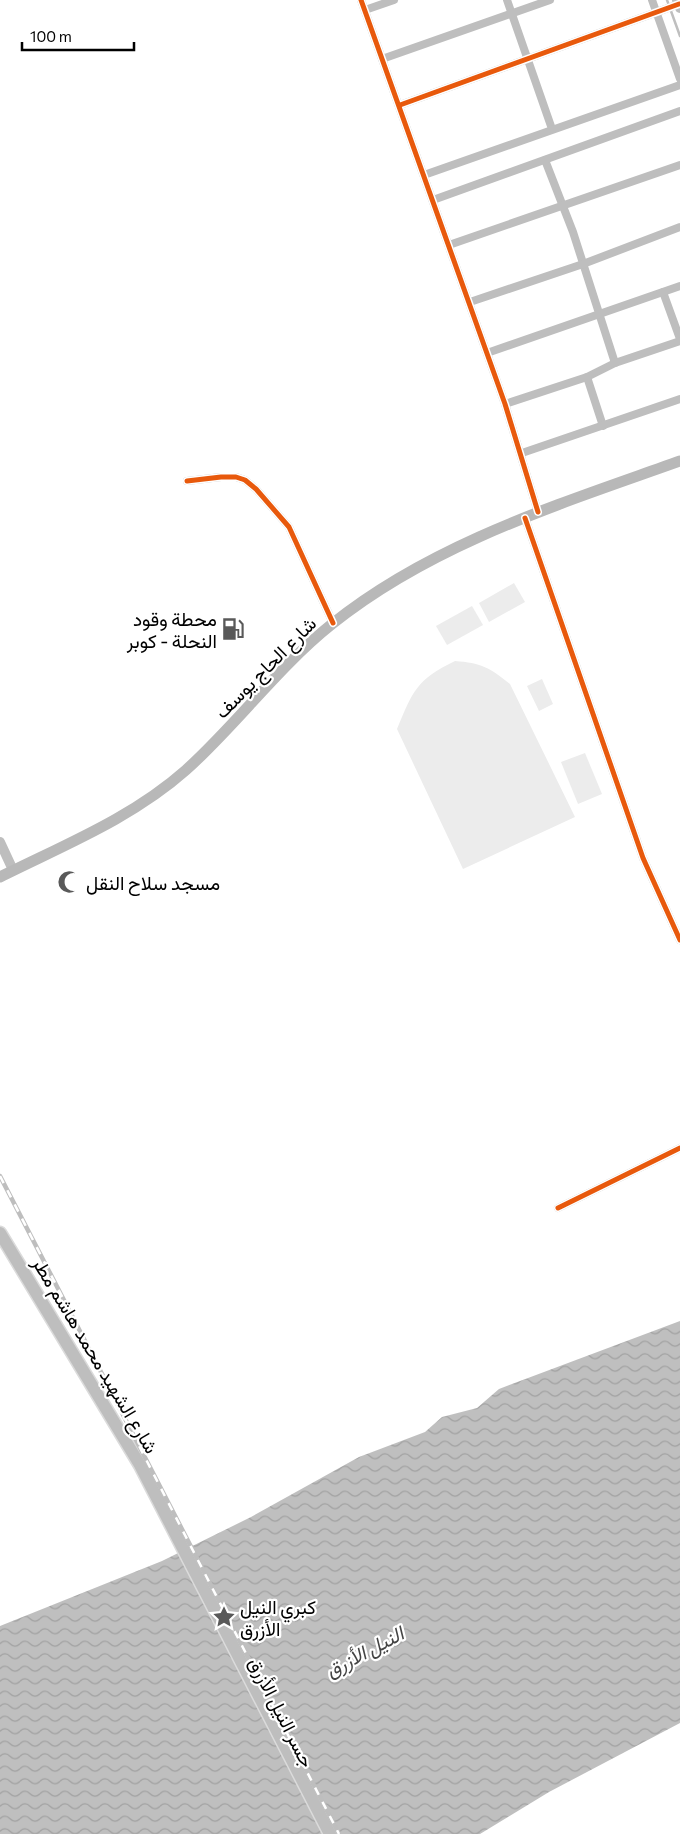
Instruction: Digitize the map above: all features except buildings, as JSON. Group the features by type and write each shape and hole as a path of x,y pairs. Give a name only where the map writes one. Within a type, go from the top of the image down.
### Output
{"main road":[{"name":"شارع الحاج يوسف","path":"0,876 92,833 144,802 184,771 223,735 294,657 333,623 386,587 441,555 538,512 680,462"},
{"name":"شارع الشهيد محمد هاشم مطر","path":"0,1233 140,1465 154,1500"},
{"name":"شارع الشهيد محمد هاشم مطر","path":"0,1247 154,1500"},
{"name":"جسر النيل الأزرق","path":"154,1500 324,1834"},
{"path":"154,1500 330,1834"}],"street":[{"path":"361,0 470,302 522,453 538,512"},
{"path":"365,10 394,0"},
{"path":"508,0 552,129"},
{"path":"382,59 550,0"},
{"path":"652,0 680,79"},
{"path":"400,105 675,5"},
{"path":"424,175 680,85"},
{"path":"433,200 680,111"},
{"path":"544,160 563,207 615,362"},
{"path":"449,244 563,207 680,165"},
{"path":"470,302 583,264 680,227"},
{"path":"487,353 680,286"},
{"path":"505,404 587,377 615,362 680,340 663,292"},
{"path":"587,377 603,426"},
{"path":"522,453 680,399"},
{"path":"187,481 236,477 245,480 256,489 289,527 333,623"},
{"path":"525,518 643,858 680,940"},
{"path":"0,842 13,870"},
{"path":"558,1208 680,1148"}],"shaded area":[{"path":"514,583 525,602 489,622 479,603"},
{"path":"472,606 483,625 447,645 436,626"},
{"path":"455,661 484,667 510,684 575,817 463,869 397,729 407,705 417,688 432,674"},
{"path":"542,679 553,704 539,711 527,686"},
{"path":"585,753 602,794 578,804 561,762"}],"water":[{"name":"النيل الأزرق","path":"680,1321 680,1723 549,1792 480,1834 0,1834 0,1626 162,1561 251,1517 359,1457 425,1432 442,1417 477,1408 499,1389"}],"waterway":[{"path":"667,0 680,36"}],"railway":[{"path":"0,1176 339,1834"}],"cycle path":[{"path":"361,0 505,404 538,512"},
{"path":"400,105 679,4"},
{"path":"187,481 236,477 245,480 256,489 289,527 333,623"},
{"path":"525,518 643,858 680,940"},
{"path":"558,1208 680,1148"}],"place":[{"name":"محطة وقود النحلة - كوبر","path":"233,629"},
{"name":"مسجد سلاح النقل","path":"69,882"},
{"name":"كبري النيل الأزرق","path":"224,1617"}]}
